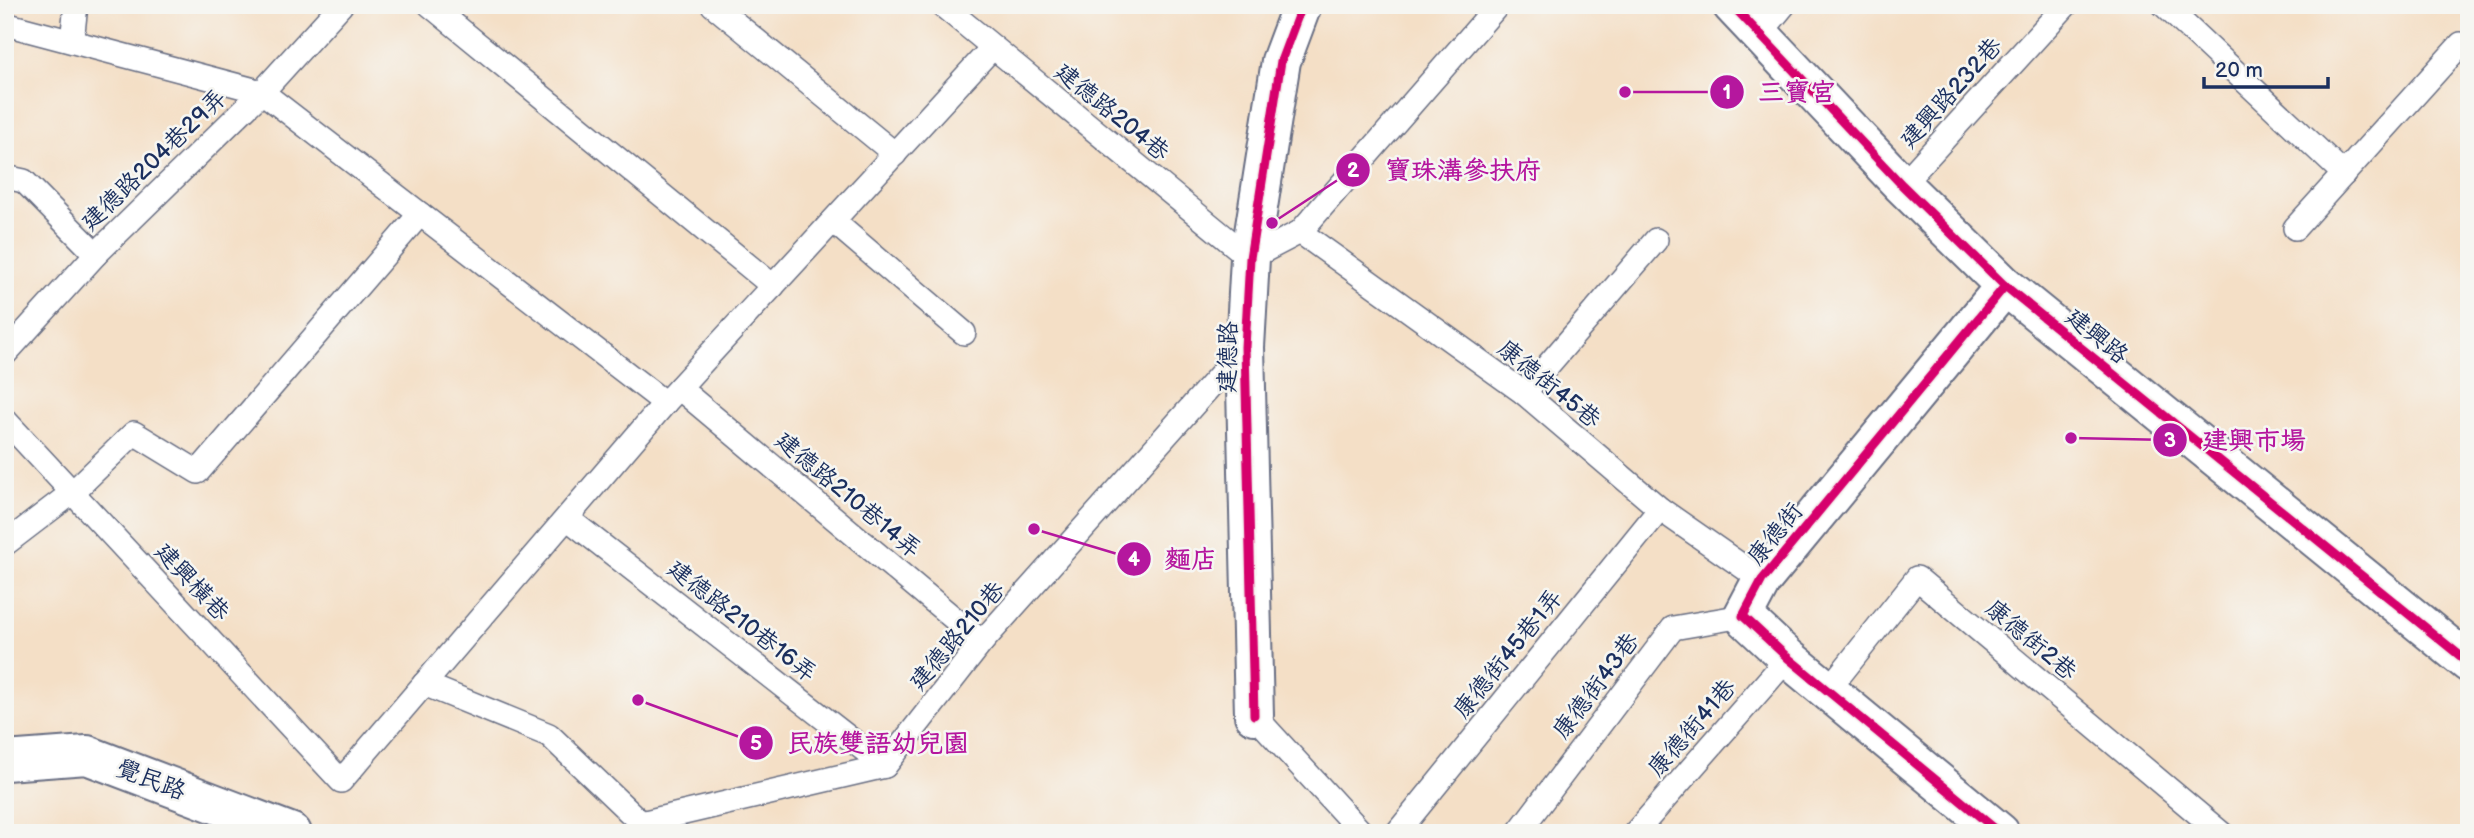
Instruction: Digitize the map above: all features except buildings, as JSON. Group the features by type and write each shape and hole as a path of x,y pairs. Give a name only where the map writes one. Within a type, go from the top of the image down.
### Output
{"street":[{"name":"建德路","path":"1254,715 1245,347 1250,258 1280,61 1302,5"},
{"name":"建興路","path":"1732,5 1772,20 1902,185 2005,286 2469,663"},
{"name":"康德街","path":"1743,616 1762,580 2005,286"},
{"path":"1743,616 1981,827"},
{"name":"覺民路","path":"5,761 87,755 292,833"}],"lane":[{"path":"72,41 76,5"},
{"name":"建德路204巷29弄","path":"5,354 96,254 262,92 341,5"},
{"path":"430,5 773,286"},
{"path":"713,5 895,154"},
{"name":"建德路204巷","path":"942,5 1250,258"},
{"path":"1250,258 1300,232 1499,5"},
{"name":"建興路232巷","path":"1902,185 2066,5"},
{"path":"2164,5 2344,174"},
{"path":"5,24 262,92"},
{"path":"2295,228 2461,44"},
{"path":"885,766 639,828 549,735 424,684 672,396 992,48"},
{"name":"建德路210巷14弄","path":"262,92 420,214 672,396 982,642"},
{"path":"5,177 24,181 96,254"},
{"path":"5,544 73,492 134,433 198,472 420,214"},
{"path":"833,220 964,333"},
{"name":"康德街45巷","path":"1300,232 1524,393 1660,509 1762,580"},
{"path":"1524,393 1656,240"},
{"name":"建德路210巷","path":"885,766 982,642 1245,347"},
{"name":"建興橫巷","path":"5,420 341,781 424,684"},
{"name":"康德街45巷1弄","path":"1397,833 1660,509"},
{"name":"建德路210巷16弄","path":"567,517 885,766"},
{"name":"康德街2巷","path":"1828,690 1917,578 2221,833"},
{"name":"康德街43巷","path":"1518,833 1673,628 1743,616"},
{"name":"康德街41巷","path":"1635,833 1788,658"},
{"path":"1254,715 1362,833"}],"cycle path":[{"path":"1254,715 1245,347 1250,258 1281,61 1302,5"},
{"path":"1732,5 1902,185 2005,286 2469,663"},
{"path":"2000,833 1788,658 1743,616 1762,580 2005,286"}],"place":[{"name":"三寶宮","path":"1625,92"},
{"name":"寶珠溝參扶府","path":"1272,223"},
{"name":"建興市場","path":"2071,438"},
{"name":"麵店","path":"1034,529"},
{"name":"民族雙語幼兒園","path":"638,700"}]}
